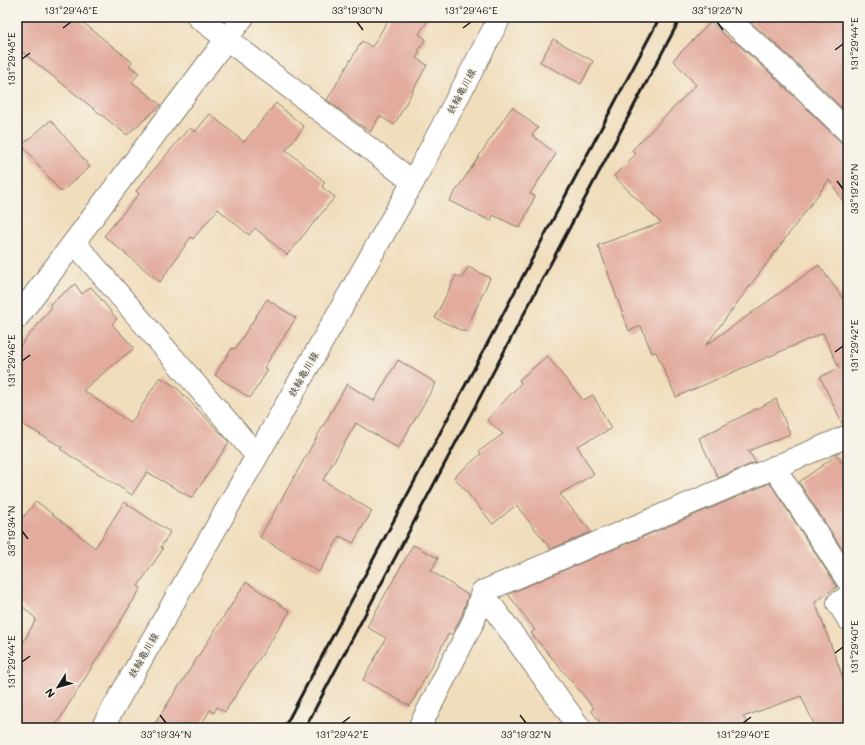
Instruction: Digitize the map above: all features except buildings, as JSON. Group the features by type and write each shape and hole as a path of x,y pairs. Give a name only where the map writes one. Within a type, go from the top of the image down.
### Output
{"street":[{"path":"198,17 413,182"},
{"path":"17,318 243,17"},
{"name":"鉄輪亀川線","path":"102,728 413,182 500,17"},
{"path":"726,17 780,65 848,132"},
{"path":"74,242 257,456"},
{"path":"482,592 848,436"},
{"path":"774,467 848,581"},
{"path":"420,728 474,620 482,592"},
{"path":"482,592 580,728"},
{"path":"848,597 838,603 848,619"}],"railway":[{"path":"284,728 660,17"},
{"path":"305,728 681,17"}]}
